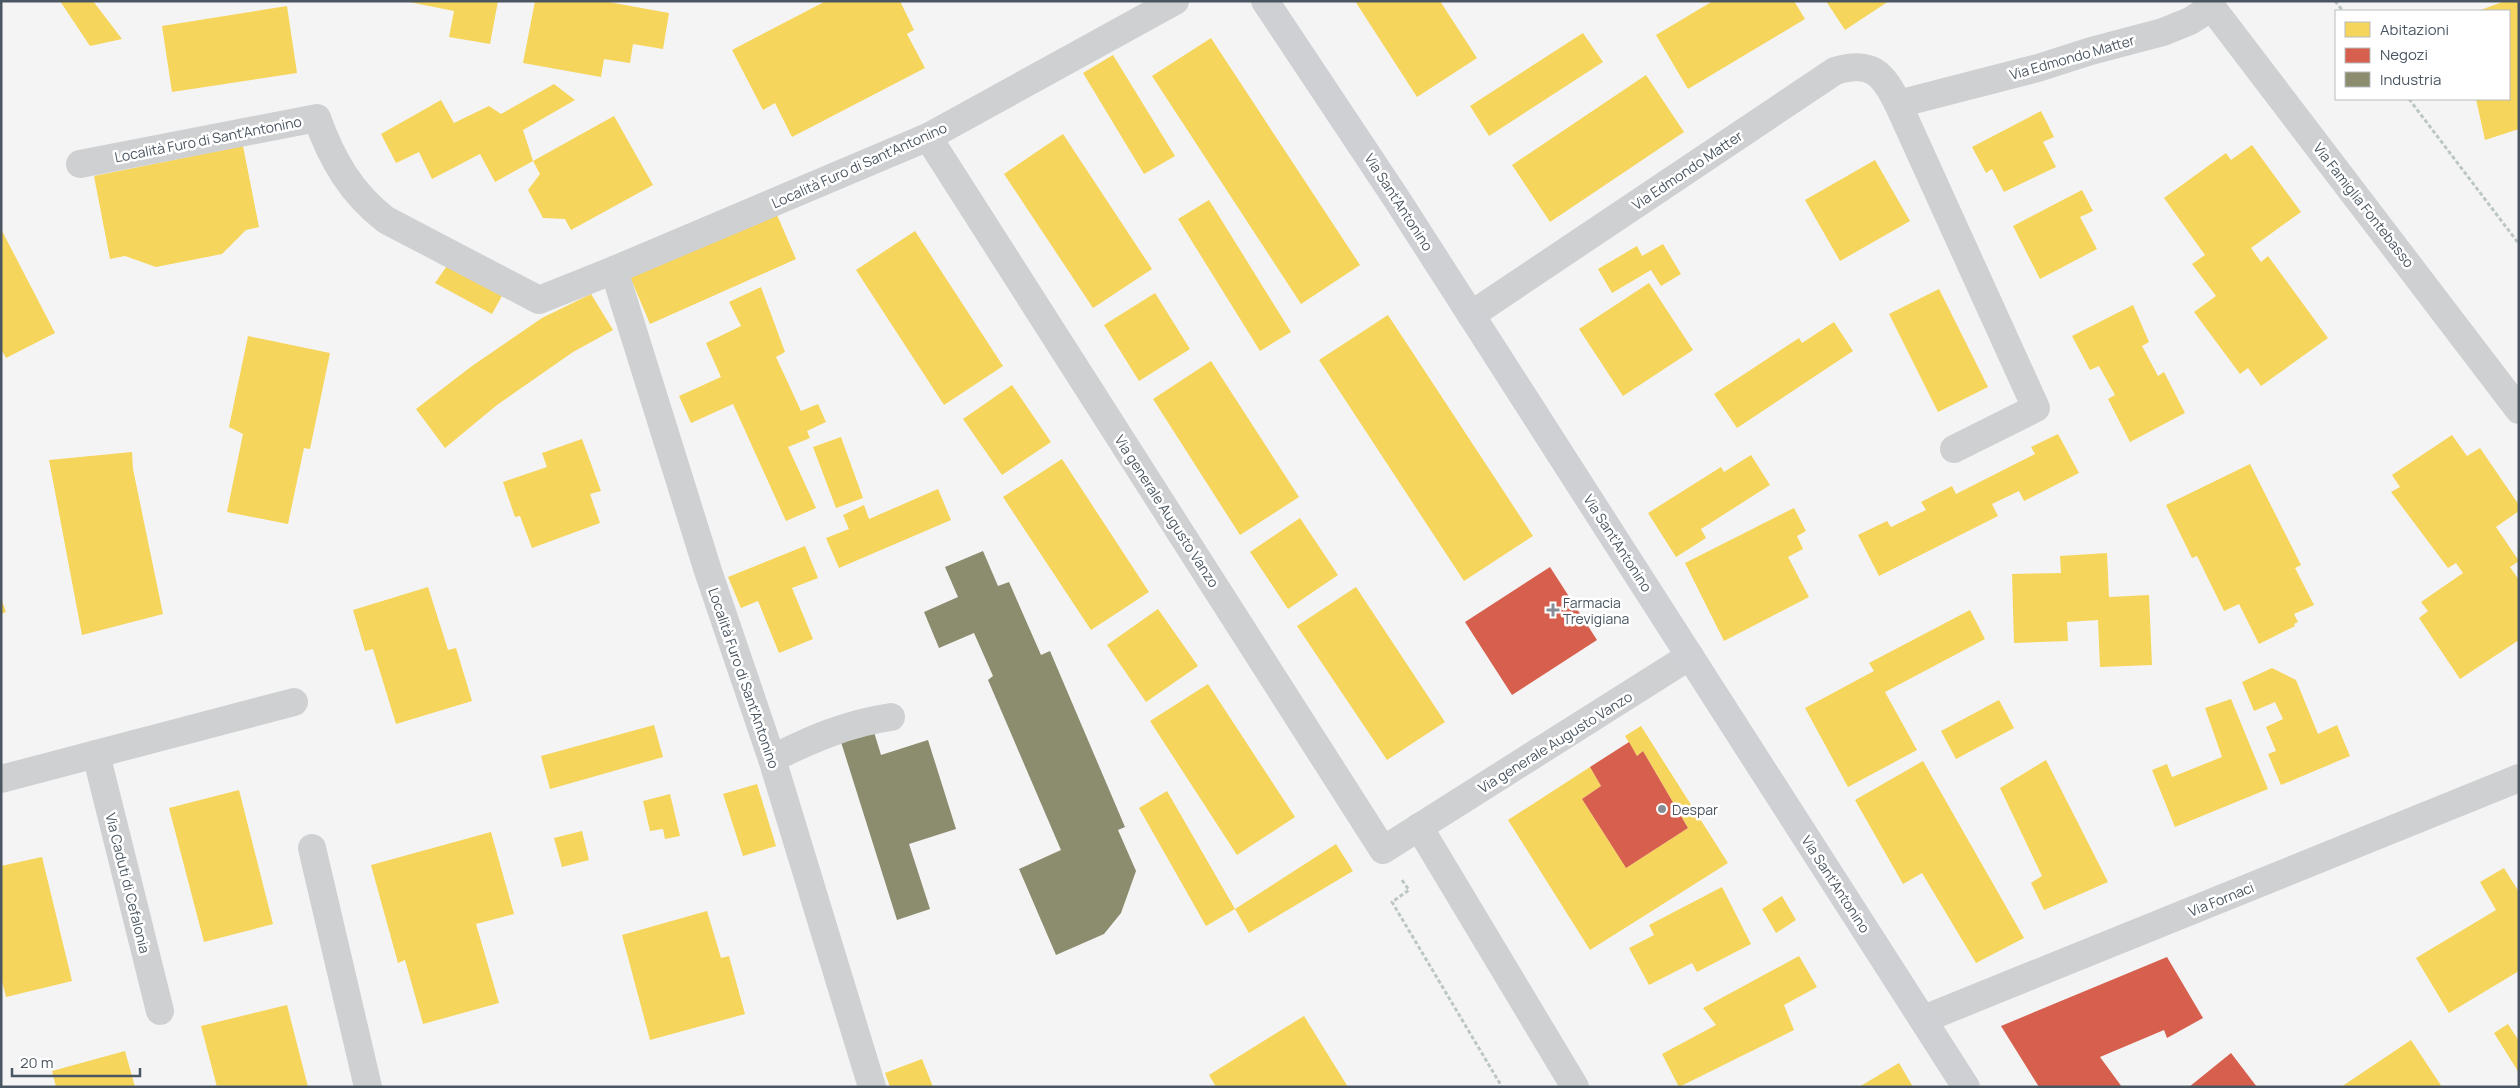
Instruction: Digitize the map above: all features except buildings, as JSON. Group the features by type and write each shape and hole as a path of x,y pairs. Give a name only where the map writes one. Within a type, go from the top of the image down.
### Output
{"street":[{"name":"Località Furo di Sant'Antonino","path":"80,164 317,118 330,153 341,174 368,206 386,220 539,300 928,137 1175,1"},
{"name":"Via Sant'Antonino","path":"1265,1 1471,315 1966,1087"},
{"name":"Via Edmondo Matter","path":"1898,104 2038,68 2098,48 2163,32 2190,21 2210,4"},
{"name":"Via Famiglia Fontebasso","path":"2210,4 2519,410"},
{"name":"Via Edmondo Matter","path":"1471,315 1835,71 1850,67 1867,68 1880,74 1898,104 2036,408 1954,449"},
{"name":"Via generale Augusto Vanzo","path":"928,137 1383,850 1690,656"},
{"name":"Località Furo di Sant'Antonino","path":"614,270 708,571 772,759 872,1087"},
{"path":"1,779 294,702"},
{"path":"772,759 807,741 865,721 891,717"},
{"name":"Via Caduti di Cefalonia","path":"96,754 160,1011"},
{"name":"Via Fornaci","path":"1924,1019 2519,778"},
{"path":"1419,827 1575,1087"},
{"path":"312,848 368,1087"}],"path":[{"path":"2410,100 2519,244"},
{"path":"1383,850 1409,890 1392,902 1502,1087"}],"place":[{"name":"Farmacia Trevigiana","path":"1553,610"},
{"name":"Despar","path":"1662,809"}]}
